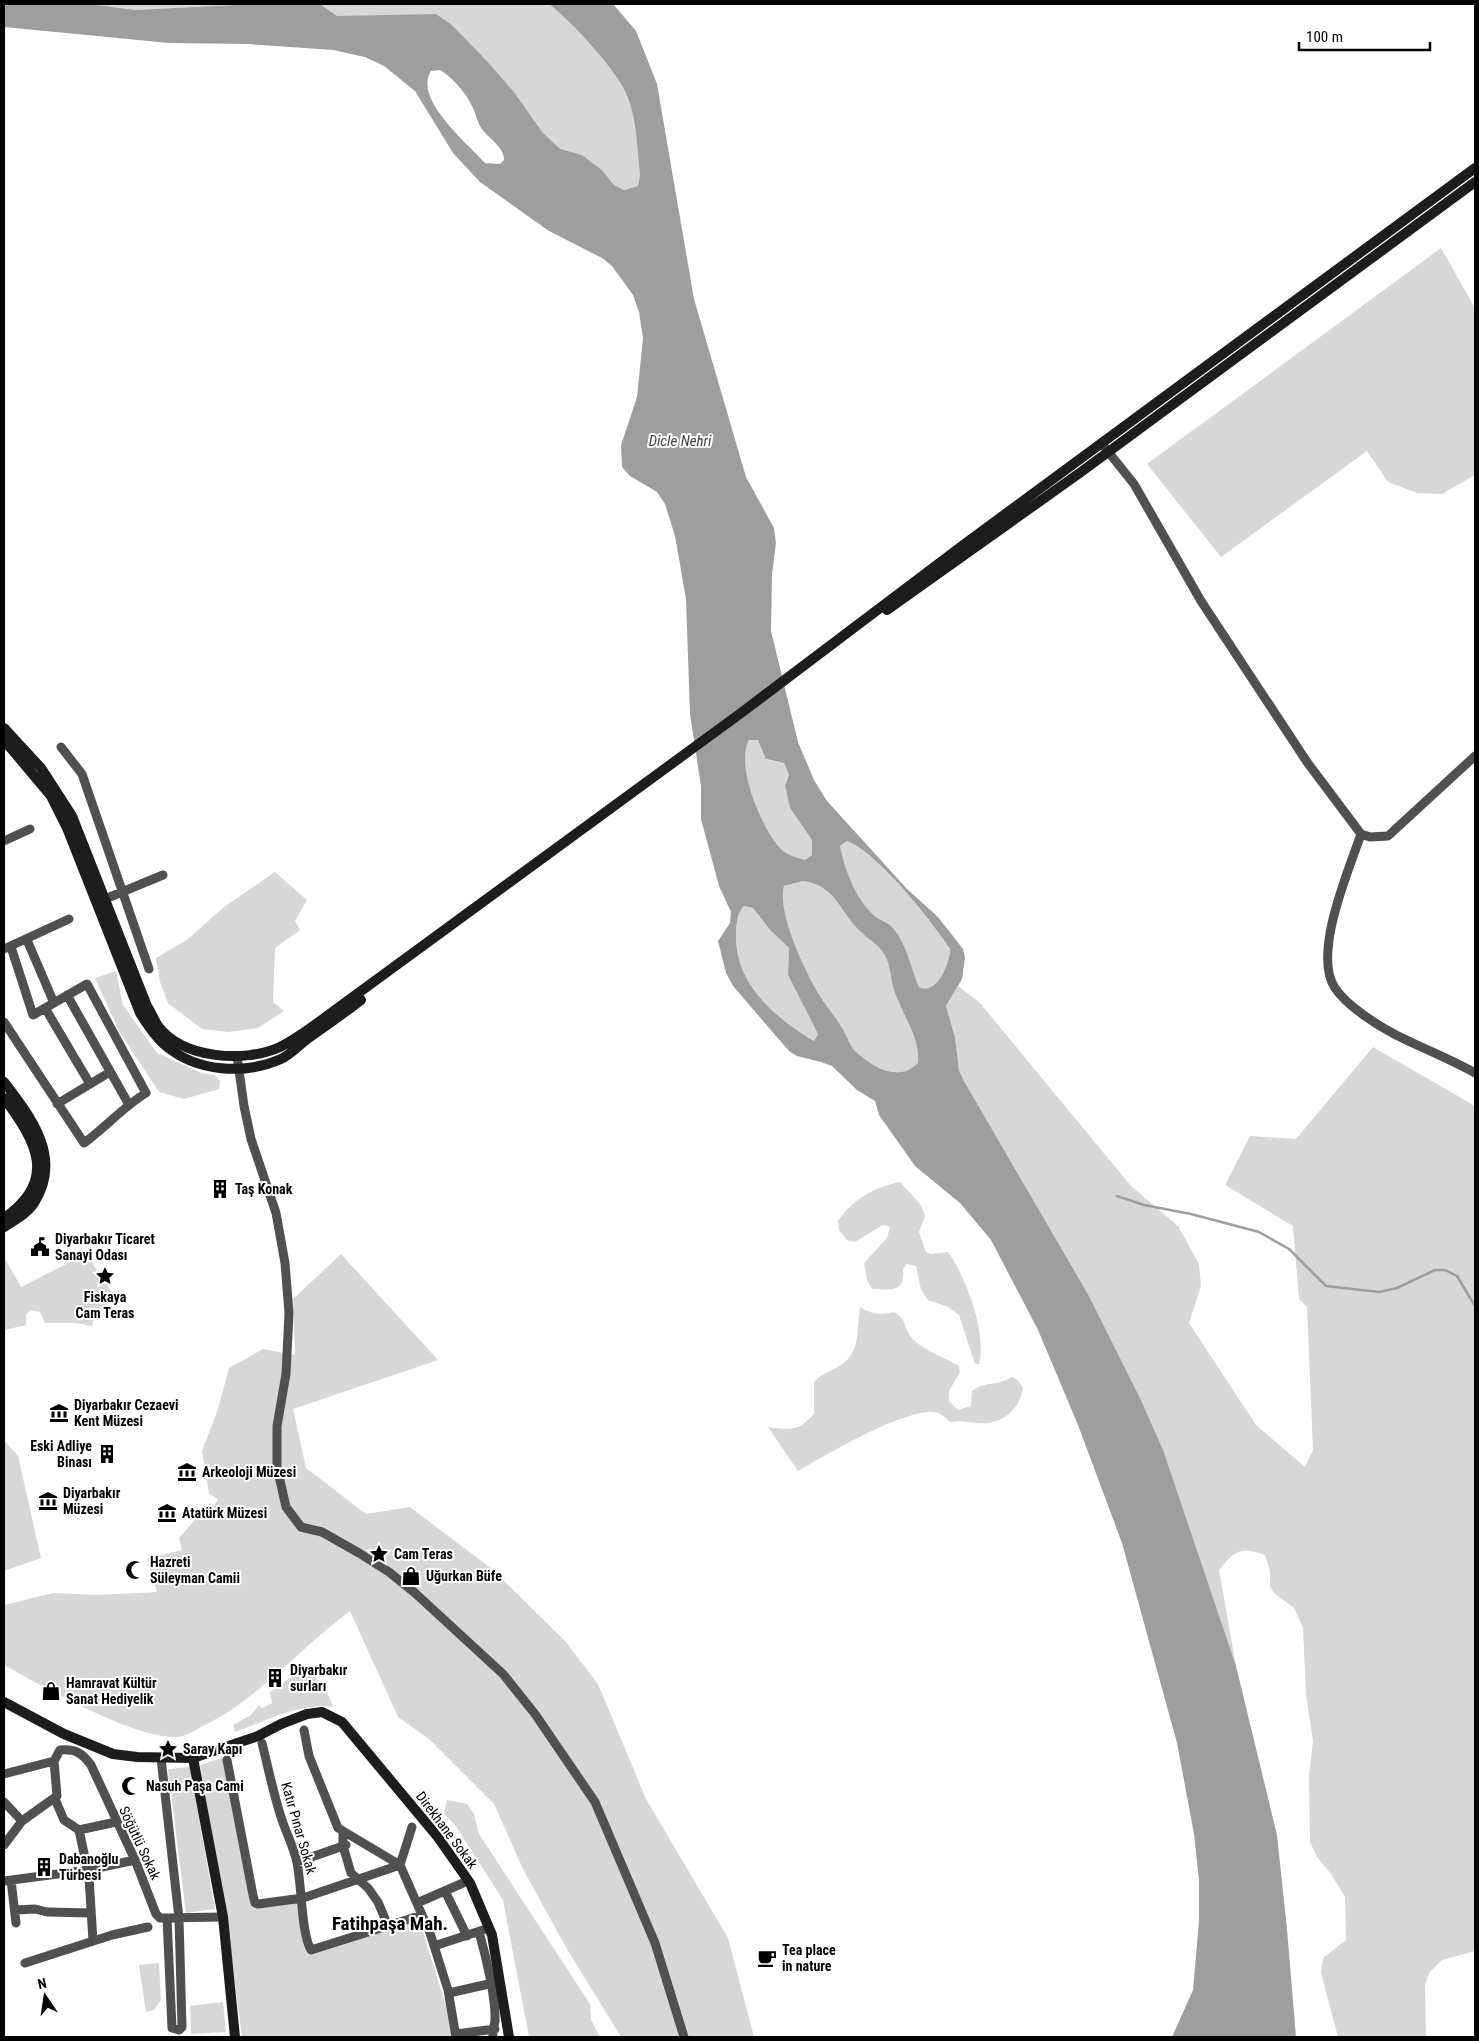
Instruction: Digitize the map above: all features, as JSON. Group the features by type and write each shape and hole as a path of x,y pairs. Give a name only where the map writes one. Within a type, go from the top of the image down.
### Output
{"main road":[{"path":"1105,448 1475,168"},
{"path":"4,740 51,796 66,828 133,997 151,1030 166,1046 188,1059 238,1070 263,1066 284,1058 393,972 741,713 1475,182"},
{"path":"4,728 41,768 72,816 147,1006 159,1027 174,1039 195,1050 223,1057 255,1054 278,1047 296,1038 393,972"},
{"path":"4,1082 39,1132 46,1166 43,1185 34,1205 4,1227"},
{"path":"4,1098 23,1123 34,1145 38,1162 34,1182 27,1197 4,1218"},
{"name":"Direkhane Sokak","path":"4,1702 64,1734 113,1754 161,1758 193,1758 258,1736 281,1724 308,1714 322,1712 342,1722 438,1836 457,1863 476,1897 492,1935 509,2037"},
{"path":"193,1758 223,1917 234,2037"}],"street":[{"path":"1105,448 1134,484 1200,601 1306,762 1361,834 1370,837 1388,836 1475,756"},
{"path":"61,747 82,774 150,969"},
{"path":"4,842 30,829"},
{"path":"1361,834 1335,911 1328,944 1328,964 1335,988 1359,1011 1396,1034 1475,1073"},
{"path":"105,899 163,875"},
{"path":"4,1022 84,1144 107,1126 128,1103 146,1093 87,984 33,1015 8,948 69,919"},
{"path":"26,940 50,1005 90,1084"},
{"path":"67,996 128,1103"},
{"path":"237,1056 250,1131 276,1213 285,1263 289,1313 286,1374 277,1434 277,1467 286,1507 301,1527 322,1532 360,1553 389,1572 422,1598 503,1674 535,1714 595,1802 655,1943 684,2037"},
{"path":"58,1104 110,1072"},
{"path":"304,1730 309,1756 338,1828 343,1833 400,1865 434,1946 449,1993 456,2036 494,2032 492,2024 495,2021 492,1984 481,1931 434,1946"},
{"name":"Katır Pınar Sokak","path":"262,1742 278,1808 284,1827 292,1840 303,1898 305,1930 311,1950 388,1926"},
{"name":"Söğütlü Sokak","path":"54,1761 60,1750 70,1749 82,1753 91,1765 156,1914 163,1918"},
{"path":"161,1758 178,1918 182,2027 179,2030 172,2028 163,1918 178,1918 223,1917"},
{"path":"227,1760 255,1903 265,1904 303,1898 400,1865"},
{"path":"4,1774 54,1761 57,1790 55,1799 64,1820 79,1830 88,1870 93,1941"},
{"path":"4,1845 22,1821 55,1799"},
{"path":"4,1802 22,1821"},
{"path":"79,1830 116,1822"},
{"path":"400,1865 412,1827"},
{"path":"343,1833 343,1846 351,1873 378,1902 388,1926 422,1915"},
{"path":"297,1862 356,1840"},
{"path":"16,1923 15,1910 7,1881 88,1870 134,1860"},
{"path":"417,1903 463,1883"},
{"path":"445,1891 467,1936"},
{"path":"15,1910 91,1913"},
{"path":"25,1963 148,1926"},
{"path":"449,1993 492,1984"}],"shaded area":[{"path":"90,4 253,4 135,10"},
{"path":"320,4 549,4 569,22 605,61 623,87 631,107 635,126 640,175 638,186 624,190 614,185 602,170 582,155 560,150 543,133 514,92 487,61 452,25 436,15 337,16"},
{"path":"1441,248 1475,308 1475,475 1442,494 1417,493 1388,482 1367,451 1221,557 1147,464"},
{"path":"749,740 758,740 767,760 784,763 789,775 785,786 790,808 812,840 812,855 805,860 789,855 781,849 759,813 748,781 745,765"},
{"path":"847,841 859,848 888,873 918,905 950,949 945,970 937,983 931,987 926,989 919,987 905,948 897,933 890,925 869,910 857,894 848,875 840,846"},
{"path":"275,872 307,900 295,921 300,930 275,948 273,1002 284,1011 258,1028 228,1032 202,1029 168,1003 160,982 156,958 188,939 224,907"},
{"path":"803,881 823,888 830,894 854,924 884,954 897,999 916,1044 918,1063 910,1069 902,1072 886,1070 862,1057 851,1046 844,1031 818,993 793,941 784,911 784,886"},
{"path":"744,906 753,908 771,931 789,948 788,975 818,1034 814,1041 785,1022 760,998 742,969 737,953 736,935 738,916"},
{"path":"116,971 123,1005 157,1053 202,1073 215,1075 220,1081 219,1089 184,1099 159,1092 119,1031 95,978"},
{"path":"958,986 980,1003 1131,1186 1178,1226 1199,1264 1201,1286 1189,1323 1256,1425 1305,1467 1313,1450 1307,1307 1299,1299 1293,1226 1225,1185 1250,1136 1296,1139 1373,1047 1475,1106 1475,1951 1442,1960 1430,1972 1425,1984 1426,2037 1338,2037 1321,1973 1323,1958 1346,1940 1345,1897 1331,1874 1317,1857 1310,1842 1309,1776 1313,1741 1306,1695 1303,1628 1294,1608 1274,1593 1270,1586 1270,1571 1265,1555 1250,1551 1234,1554 1219,1570 1236,1666 1139,1396 1089,1296 959,1070 955,1037 946,1006"},
{"path":"900,1182 921,1205 925,1216 919,1232 926,1252 931,1254 948,1252 962,1276 973,1306 980,1337 981,1351 979,1364 975,1364 959,1315 948,1307 928,1300 921,1290 916,1266 907,1264 903,1269 902,1282 899,1286 885,1290 872,1289 867,1280 864,1263 887,1238 890,1227 883,1225 855,1242 847,1240 839,1230 838,1221 850,1206 873,1191"},
{"path":"86,1254 99,1274 106,1270 111,1277 104,1281 112,1292 119,1290 121,1292 95,1315 92,1326 76,1323 45,1323 40,1312 30,1310 26,1315 26,1325 5,1330 4,1257 21,1287"},
{"path":"341,1254 438,1360 293,1409 306,1468 366,1514 410,1507 492,1569 566,1642 598,1684 646,1799 728,1938 754,2037 621,2037 567,1949 523,1869 494,1804 429,1739 398,1717 350,1611 243,1701 224,1715 183,1736 166,1737 120,1723 41,1686 4,1665 4,1605 53,1593 97,1595 157,1592 147,1559 182,1550 179,1538 210,1503 214,1506 218,1499 209,1494 202,1451 218,1409 229,1368 263,1349 295,1355 293,1299"},
{"path":"860,1307 877,1314 894,1312 903,1320 909,1334 918,1344 959,1366 960,1372 949,1391 949,1401 958,1410 971,1406 972,1391 986,1385 1002,1382 1011,1377 1017,1379 1023,1388 1018,1403 1008,1415 993,1422 950,1422 943,1415 934,1412 896,1420 861,1436 798,1471 768,1427 788,1429 798,1427 814,1414 814,1382 822,1375 836,1368 850,1356 858,1334"},
{"path":"4,1440 18,1456 41,1558 4,1571"},
{"path":"312,1673 329,1696 333,1707 308,1707 296,1710 235,1732 233,1725 251,1715 259,1705 262,1708 272,1703 270,1692 294,1675 302,1677"},
{"path":"224,1757 252,1907 296,1903 308,1955 419,1919 451,2022 451,2037 242,2037 226,1915 200,1765"},
{"path":"190,1767 215,1909 186,1913 168,1769"},
{"path":"447,1800 467,1804 474,1814 479,1834 590,2004 591,2020 600,2037 529,2037 503,1900 455,1825 444,1814"},
{"path":"159,1963 161,2000 154,2010 146,2012 139,1965"},
{"path":"223,2002 226,2032 191,2034 190,2006"}],"water":[{"name":"Dicle Nehri","path":"4,4 90,4 135,10 253,4 320,4 337,16 436,14 452,25 487,61 514,92 543,133 560,149 582,155 602,170 614,185 624,190 638,186 640,175 635,126 628,98 623,87 605,61 569,22 549,4 613,4 636,31 657,84 694,299 746,477 774,528 776,543 772,574 771,631 798,742 814,780 827,801 907,889 938,917 963,949 965,958 962,979 946,1006 955,1037 959,1070 1089,1296 1139,1396 1163,1450 1236,1666 1277,1835 1296,2037 1172,2037 1193,1990 1199,1921 1199,1880 1194,1834 1177,1743 1122,1543 1078,1425 1038,1330 991,1240 960,1203 915,1166 879,1115 875,1101 857,1090 832,1066 797,1056 789,1051 733,986 726,973 718,941 730,923 731,912 719,886 701,819 701,786 690,714 686,599 675,536 665,504 657,492 630,476 622,467 621,445 637,397 643,338 639,312 633,295 612,266 602,258 549,231 480,182 453,153 415,91 384,66 365,57 333,50 247,44 169,43 4,27","holes":["440,70 450,77 463,92 473,108 480,126 502,151 504,160 500,164 485,163 444,120 429,94 427,82 431,71","749,740 758,740 766,759 784,763 789,775 785,786 790,808 812,840 812,855 805,860 792,856 781,849 766,827 748,781 745,765","847,841 873,859 903,889 931,922 950,949 945,970 937,983 926,989 919,987 905,948 897,933 890,925 876,917 857,894 848,875 840,846","803,881 823,888 861,932 882,951 888,963 897,999 916,1044 918,1063 910,1069 894,1072 878,1067 853,1049 806,970 788,925 783,897 784,886","744,906 753,908 771,931 789,948 788,975 818,1034 814,1041 785,1022 760,998 750,984 742,969 737,953 736,927 740,912"]}],"waterway":[{"path":"1117,1196 1144,1205 1191,1214 1259,1232 1289,1249 1326,1286 1379,1292 1397,1288 1435,1270 1445,1270 1457,1276 1475,1306"}],"place":[{"name":"Taş Konak","path":"220,1189"},
{"name":"Diyarbakır Ticaret Sanayi Odası","path":"40,1247"},
{"name":"Fiskaya Cam Teras","path":"105,1276"},
{"name":"Diyarbakır Cezaevi Kent Müzesi","path":"59,1413"},
{"name":"Eski Adliye Binası","path":"107,1454"},
{"name":"Arkeoloji Müzesi","path":"187,1472"},
{"name":"Diyarbakır Müzesi","path":"48,1501"},
{"name":"Atatürk Müzesi","path":"167,1513"},
{"name":"Cam Teras","path":"379,1554"},
{"name":"Hazreti Süleyman Camii","path":"135,1570"},
{"name":"Uğurkan Büfe","path":"411,1576"},
{"name":"Diyarbakır surları","path":"275,1678"},
{"name":"Hamravat Kültür Sanat Hediyelik","path":"51,1691"},
{"name":"Saray Kapı","path":"168,1749"},
{"name":"Nasuh Paşa Cami","path":"131,1786"},
{"name":"Dabanoğlu Türbesi","path":"44,1867"},
{"name":"Tea place in nature","path":"767,1958"}],"district":[{"name":"Fatihpaşa Mah.","path":"390,1923"}]}
